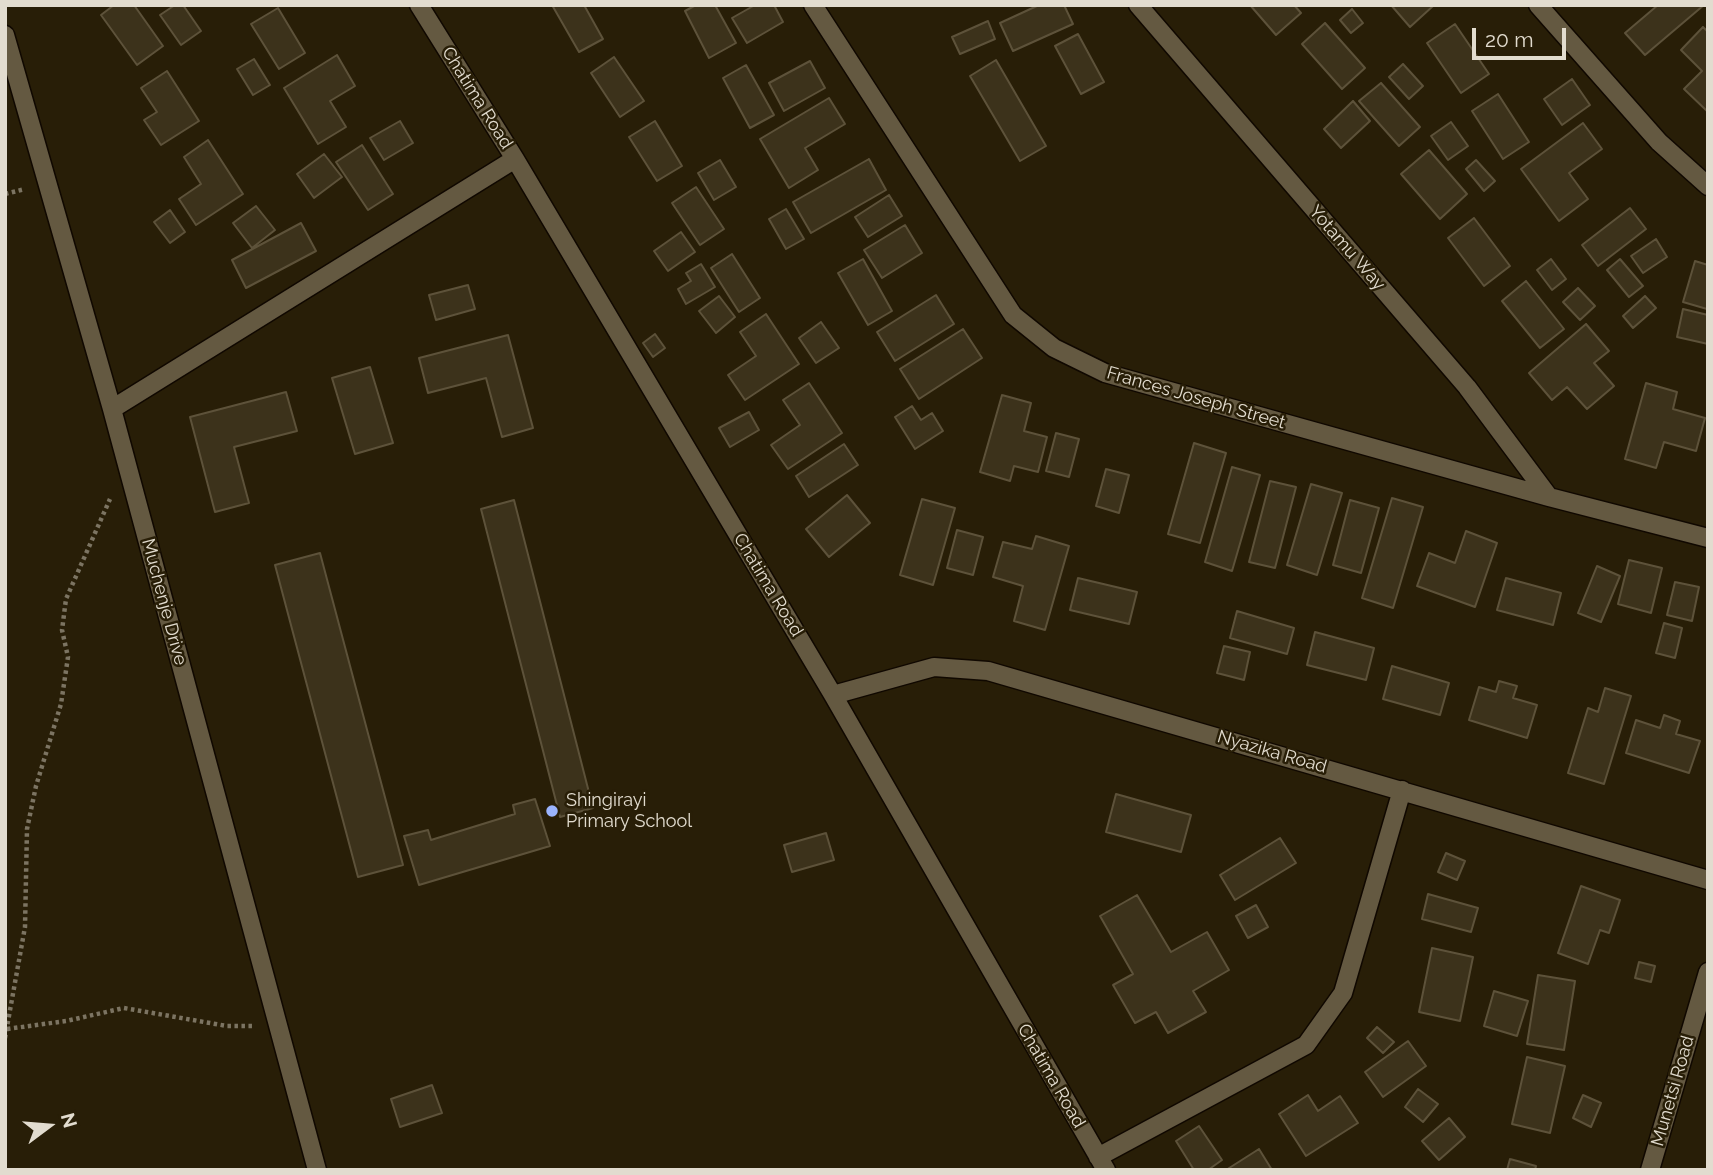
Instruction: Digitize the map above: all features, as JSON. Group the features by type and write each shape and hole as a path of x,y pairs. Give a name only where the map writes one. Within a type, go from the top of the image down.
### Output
{"street":[{"name":"Chatima Road","path":"419,5 514,159 833,695 1102,1163"},
{"name":"Frances Joseph Street","path":"813,5 1013,315 1054,348 1105,373 1549,498 1708,538"},
{"name":"Yotamu Way","path":"1138,5 1467,387 1549,498"},
{"path":"1538,5 1658,142 1708,186"},
{"name":"Muchenje Drive","path":"5,35 112,409 317,1170"},
{"path":"112,409 514,159"},
{"name":"Nyazika Road","path":"833,695 934,667 988,671 1708,880"},
{"path":"1102,1163 1306,1045 1343,993 1402,790"},
{"name":"Munetsi Road","path":"1650,1170 1708,972"}],"path":[{"path":"5,1038 25,927 27,829 36,786 61,704 68,657 62,630 66,599 113,492 131,480"},
{"path":"7,1029 66,1021 124,1008 226,1026 278,1025"}],"building":[{"path":"114,5 134,5 163,46 137,65 101,15"},
{"path":"175,5 183,5 201,31 181,45 160,15"},
{"path":"552,5 584,5 603,39 579,52"},
{"path":"696,5 715,5 736,43 709,58 685,11"},
{"path":"755,5 774,5 783,22 747,43 732,18"},
{"path":"1039,5 1064,5 1073,24 1013,51 1000,23"},
{"path":"1250,5 1294,5 1301,13 1276,35"},
{"path":"1391,5 1432,5 1433,6 1410,27"},
{"path":"1658,5 1704,5 1645,55 1625,33"},
{"path":"278,8 305,53 279,69 251,24"},
{"path":"1352,9 1363,23 1351,33 1340,20"},
{"path":"988,21 995,39 960,54 952,37"},
{"path":"1325,23 1365,68 1342,89 1302,44"},
{"path":"1455,24 1489,74 1461,93 1427,43"},
{"path":"1703,27 1708,32 1708,112 1684,89 1702,71 1681,50"},
{"path":"1078,34 1104,82 1081,94 1055,46"},
{"path":"337,55 355,86 330,101 346,127 318,144 284,88"},
{"path":"614,57 644,101 620,117 591,73"},
{"path":"254,59 270,85 253,95 237,69"},
{"path":"996,60 1046,146 1020,161 970,76"},
{"path":"810,61 825,88 784,111 769,83"},
{"path":"1403,64 1423,86 1409,99 1389,77"},
{"path":"746,65 774,115 750,128 723,78"},
{"path":"167,71 199,121 161,145 144,120 157,112 141,88"},
{"path":"1572,79 1590,105 1562,125 1544,99"},
{"path":"1381,83 1420,127 1399,146 1359,101"},
{"path":"1498,94 1529,142 1503,159 1472,111"},
{"path":"829,98 845,124 805,148 818,170 789,188 760,139"},
{"path":"1353,101 1370,121 1341,148 1324,129"},
{"path":"400,121 413,143 384,160 370,138"},
{"path":"655,121 682,166 657,181 629,137"},
{"path":"1451,122 1468,146 1448,160 1431,136"},
{"path":"1583,123 1602,149 1569,173 1588,199 1559,221 1521,169"},
{"path":"208,140 243,194 196,225 179,199 201,184 184,157"},
{"path":"362,145 393,194 368,210 336,162"},
{"path":"1429,150 1467,194 1440,219 1401,174"},
{"path":"324,154 342,177 314,198 297,174"},
{"path":"869,159 886,190 811,233 793,202"},
{"path":"720,160 736,187 714,200 698,173"},
{"path":"1476,160 1495,181 1484,191 1466,169"},
{"path":"696,187 724,229 700,245 672,203"},
{"path":"889,195 902,216 868,237 855,217"},
{"path":"256,206 275,230 252,248 233,223"},
{"path":"1630,208 1646,229 1598,266 1582,245"},
{"path":"786,209 804,239 786,249 769,219"},
{"path":"170,210 185,232 170,243 154,222"},
{"path":"1474,218 1510,266 1484,286 1448,238"},
{"path":"301,223 316,251 246,288 232,260"},
{"path":"905,225 922,253 882,278 864,250"},
{"path":"681,232 695,252 668,271 654,251"},
{"path":"1656,239 1667,257 1643,273 1631,256"},
{"path":"732,254 760,298 739,312 711,268"},
{"path":"863,259 892,311 868,325 838,273"},
{"path":"1551,259 1566,279 1552,290 1537,270"},
{"path":"1620,259 1643,286 1629,297 1607,270"},
{"path":"1695,261 1708,265 1707,309 1683,302"},
{"path":"701,264 715,287 686,304 678,289 691,281 686,273"},
{"path":"1526,281 1564,329 1540,348 1502,301"},
{"path":"468,285 475,309 436,320 429,295"},
{"path":"1578,288 1595,306 1580,320 1563,302"},
{"path":"936,295 954,324 895,361 877,332"},
{"path":"719,296 735,317 716,333 699,311"},
{"path":"1645,296 1656,308 1633,328 1623,316"},
{"path":"1683,309 1708,315 1708,344 1677,337"},
{"path":"766,314 799,364 745,400 728,375 756,356 740,332"},
{"path":"821,322 839,348 816,363 799,338"},
{"path":"1586,324 1609,351 1594,363 1614,386 1587,409 1567,387 1552,400 1529,373"},
{"path":"963,329 982,358 919,399 900,369"},
{"path":"655,334 665,348 653,357 643,343"},
{"path":"508,335 533,428 502,437 486,378 428,393 419,358"},
{"path":"370,367 393,443 355,454 332,378"},
{"path":"809,383 842,433 788,469 771,445 800,425 783,400"},
{"path":"1646,383 1677,392 1673,409 1705,418 1696,451 1664,442 1656,468 1625,459"},
{"path":"286,392 297,431 234,447 249,503 215,512 190,417"},
{"path":"1002,395 1031,403 1024,431 1047,437 1038,472 1014,466 1010,481 980,472"},
{"path":"912,406 921,420 932,413 943,431 915,449 895,417"},
{"path":"749,412 759,430 730,447 719,428"},
{"path":"1056,433 1079,439 1069,477 1046,471"},
{"path":"1194,443 1226,453 1200,543 1168,534"},
{"path":"844,444 858,465 809,497 796,476"},
{"path":"1232,467 1260,475 1232,571 1205,562"},
{"path":"1106,469 1129,475 1119,513 1096,506"},
{"path":"1270,481 1296,487 1275,568 1249,562"},
{"path":"1311,484 1342,493 1317,575 1287,565"},
{"path":"847,495 870,523 829,557 806,529"},
{"path":"1392,498 1423,507 1393,608 1362,598"},
{"path":"922,499 955,508 933,585 900,575"},
{"path":"514,500 593,808 560,817 481,509"},
{"path":"1350,500 1379,508 1361,573 1333,565"},
{"path":"957,530 983,537 973,575 947,568"},
{"path":"1466,531 1497,543 1475,607 1417,586 1429,553 1455,563"},
{"path":"1036,536 1069,546 1045,630 1014,621 1023,586 993,577 1003,542 1032,549"},
{"path":"320,553 403,865 358,877 275,565"},
{"path":"1629,560 1662,568 1651,613 1618,604"},
{"path":"1597,566 1620,576 1601,622 1578,613"},
{"path":"1078,578 1137,592 1129,624 1070,610"},
{"path":"1506,578 1561,593 1553,625 1497,610"},
{"path":"1675,582 1699,587 1692,621 1667,615"},
{"path":"1237,611 1294,628 1287,654 1230,638"},
{"path":"1664,623 1682,628 1675,658 1656,653"},
{"path":"1315,632 1374,648 1366,680 1307,665"},
{"path":"1224,646 1250,652 1244,680 1217,673"},
{"path":"1392,666 1449,683 1440,715 1383,699"},
{"path":"1499,681 1517,686 1513,698 1537,705 1527,738 1469,720 1479,687 1496,692"},
{"path":"1605,688 1631,696 1604,784 1568,773 1588,708 1598,712"},
{"path":"1664,715 1680,721 1676,734 1700,741 1689,773 1626,753 1636,720 1660,728"},
{"path":"1116,794 1191,815 1181,852 1106,832"},
{"path":"535,799 550,846 419,885 404,836 428,830 431,840 515,814 513,805"},
{"path":"826,833 834,860 792,872 784,845"},
{"path":"1280,838 1296,863 1235,900 1220,875"},
{"path":"1446,853 1465,861 1457,880 1438,872"},
{"path":"1581,886 1620,900 1609,933 1600,930 1588,964 1558,953"},
{"path":"1428,894 1478,908 1471,932 1422,919"},
{"path":"1137,895 1171,952 1207,932 1229,970 1193,991 1206,1012 1168,1033 1156,1012 1135,1023 1113,985 1133,974 1100,916"},
{"path":"1256,905 1268,927 1248,938 1236,916"},
{"path":"1432,948 1473,957 1460,1021 1419,1012"},
{"path":"1639,962 1655,966 1651,982 1635,978"},
{"path":"1538,975 1575,981 1564,1050 1527,1044"},
{"path":"1494,991 1528,1001 1517,1036 1484,1026"},
{"path":"1377,1027 1394,1042 1383,1053 1367,1038"},
{"path":"1408,1041 1426,1066 1383,1097 1365,1072"},
{"path":"1527,1057 1565,1066 1550,1133 1512,1124"},
{"path":"432,1085 442,1113 400,1127 391,1099"},
{"path":"1418,1089 1438,1104 1423,1122 1405,1107"},
{"path":"1308,1095 1318,1111 1340,1096 1358,1123 1306,1156 1279,1114"},
{"path":"1583,1095 1601,1103 1591,1127 1573,1118"},
{"path":"1449,1118 1465,1137 1439,1160 1422,1141"},
{"path":"1199,1126 1222,1160 1208,1170 1194,1170 1176,1141"},
{"path":"1259,1149 1272,1170 1226,1170"},
{"path":"1510,1159 1536,1166 1535,1170 1507,1170"}],"place":[{"name":"Shingirayi Primary School","path":"552,811"}]}
